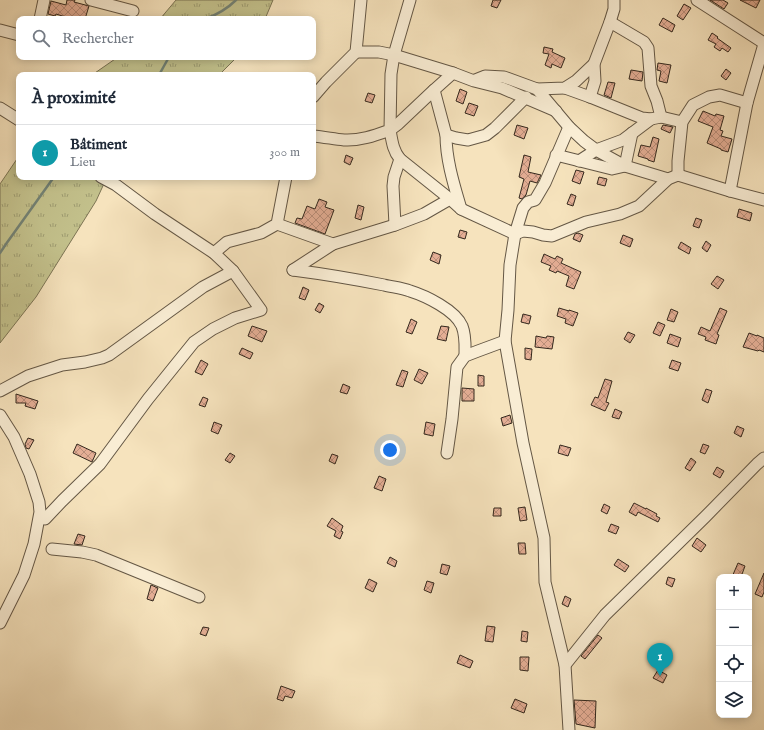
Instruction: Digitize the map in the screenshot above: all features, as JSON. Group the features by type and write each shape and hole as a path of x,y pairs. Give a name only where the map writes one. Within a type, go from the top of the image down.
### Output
{"street":[{"path":"41,16 44,0"},
{"path":"91,0 133,11"},
{"path":"316,94 356,52 361,0"},
{"path":"410,0 394,55 391,74 390,130 392,143 396,154 400,159 461,209 515,234 523,231 552,236 586,222 620,214 639,206 673,177 678,161 682,122 693,105 709,96 720,95 747,103"},
{"path":"590,97 595,81 594,64 610,22 614,9 614,0"},
{"path":"697,0 764,44 747,103 730,191"},
{"path":"610,22 644,42 648,48 651,86 657,101 656,118"},
{"path":"0,30 16,34"},
{"path":"356,52 379,52 394,55 502,88 556,111"},
{"path":"565,88 576,81 594,64"},
{"path":"316,136 346,140 361,139 390,130 453,73"},
{"path":"474,80 485,76 504,77 536,89 565,88 642,118 656,118 682,122"},
{"path":"536,89 584,141 596,150 625,166 764,200"},
{"path":"434,90 446,135 449,165 461,209"},
{"path":"446,135 468,140 486,135 526,97"},
{"path":"0,108 16,118"},
{"path":"579,161 596,150 623,140 656,118"},
{"path":"569,126 545,183 535,200 528,202 523,208 515,234 510,265 508,310 504,341 522,443 544,538 545,582 565,665 569,730"},
{"path":"625,166 632,133"},
{"path":"556,155 612,169 625,166"},
{"path":"395,225 393,186 400,159"},
{"path":"45,520 100,464 148,399 194,342 212,329 235,318 261,310 234,271 214,253 107,180"},
{"path":"214,253 226,242 261,234 277,224 285,180"},
{"path":"450,199 424,214 395,225 333,244 294,270 346,277 404,289 429,299 456,316 462,326 465,338 465,356"},
{"path":"277,224 333,244"},
{"path":"0,391 28,376 62,365 85,362 109,355 203,287 234,271"},
{"path":"447,453 457,366 465,356 504,341"},
{"path":"0,415 14,436 40,502 40,512 34,544 24,575 0,623"},
{"path":"565,665 605,615 705,517 756,464 764,458"},
{"path":"52,549 92,554 199,597"}],"green space":[{"path":"176,0 273,0 266,16 163,16"},
{"path":"114,60 234,60 222,72 96,72"},
{"path":"16,160 16,180 106,180 96,201 36,297 0,343 0,184"}],"building":[{"path":"67,0 75,0 74,2 89,6 86,16 62,16 56,14 55,16 48,14 51,1 66,5"},
{"path":"493,0 501,0 497,8 491,6"},
{"path":"710,0 723,0 728,3 724,9"},
{"path":"740,0 760,0 756,8"},
{"path":"684,4 691,8 683,20 677,16"},
{"path":"663,18 675,25 672,32 659,25"},
{"path":"712,33 731,48 728,52 722,48 720,51 714,47 716,44 708,40"},
{"path":"544,47 553,49 552,52 565,58 561,68 552,64 551,68 545,65 549,54 543,53"},
{"path":"658,63 671,65 667,83 659,81 661,71 657,70"},
{"path":"726,69 731,73 726,80 721,76"},
{"path":"631,70 643,72 642,81 629,79"},
{"path":"608,82 615,83 611,98 604,95"},
{"path":"460,89 467,92 463,104 456,101"},
{"path":"368,93 375,95 372,103 365,101"},
{"path":"469,103 478,106 474,116 465,113"},
{"path":"703,111 715,116 716,114 724,116 720,130 723,131 721,136 732,139 728,152 707,143 713,127 698,121"},
{"path":"517,125 528,128 524,139 514,135"},
{"path":"663,125 673,127 670,133 661,129"},
{"path":"653,137 659,139 654,162 638,156 641,145 650,147"},
{"path":"346,155 353,158 350,165 344,162"},
{"path":"524,155 531,157 528,172 541,175 537,183 530,181 526,195 522,199 519,198 524,179 519,177"},
{"path":"576,170 584,172 580,184 572,181"},
{"path":"599,177 607,179 605,186 597,184"},
{"path":"571,194 576,196 573,206 567,204"},
{"path":"319,199 327,202 325,207 334,210 325,234 295,223 297,218 302,219 307,206 315,209"},
{"path":"358,205 364,207 361,220 355,218"},
{"path":"739,209 752,213 750,221 737,217"},
{"path":"696,218 702,220 699,228 693,226"},
{"path":"460,230 467,232 465,239 458,237"},
{"path":"578,233 583,235 580,242 573,239 575,234"},
{"path":"623,235 633,239 630,247 620,243"},
{"path":"706,241 711,245 707,252 702,248"},
{"path":"681,242 691,248 689,254 678,248"},
{"path":"433,252 441,255 439,264 430,260"},
{"path":"544,254 555,259 557,256 563,259 561,263 581,272 574,289 566,286 569,276 557,271 556,273 549,270 551,266 541,262"},
{"path":"717,276 724,280 718,289 711,284"},
{"path":"303,287 309,290 305,300 299,298"},
{"path":"319,303 324,306 320,313 315,310"},
{"path":"559,308 578,313 573,326 565,323 566,319 557,316"},
{"path":"720,308 727,311 717,334 719,335 716,344 705,340 706,337 698,334 701,327 710,331"},
{"path":"671,309 678,312 674,322 667,320"},
{"path":"523,314 531,316 529,324 521,322"},
{"path":"411,319 417,322 412,334 406,332"},
{"path":"658,322 665,325 660,336 653,333"},
{"path":"252,326 267,331 262,342 248,336"},
{"path":"441,326 449,327 446,341 437,339"},
{"path":"628,332 635,335 630,343 624,339"},
{"path":"749,333 764,338 764,352 743,347"},
{"path":"670,334 681,338 678,347 667,343"},
{"path":"536,336 546,338 547,336 554,337 552,349 535,347"},
{"path":"242,348 253,353 250,359 239,354"},
{"path":"525,348 532,349 531,360 525,359"},
{"path":"201,360 208,364 202,375 195,372"},
{"path":"672,360 681,363 678,371 669,368"},
{"path":"419,369 428,373 422,384 414,380"},
{"path":"402,370 408,372 403,387 396,385"},
{"path":"478,375 484,376 484,386 478,386"},
{"path":"605,379 612,381 606,402 609,403 605,411 591,405 595,397 598,398"},
{"path":"343,384 350,387 347,394 340,392"},
{"path":"462,388 474,389 474,401 462,401"},
{"path":"706,389 712,391 708,403 702,400"},
{"path":"16,394 38,401 35,409 25,406 26,403 16,403"},
{"path":"203,397 208,399 205,407 199,405"},
{"path":"615,409 622,412 619,419 612,417"},
{"path":"510,415 512,423 503,426 501,418"},
{"path":"214,422 222,425 218,434 211,431"},
{"path":"426,422 435,424 433,436 424,434"},
{"path":"737,426 744,429 741,437 734,433"},
{"path":"28,438 34,440 29,449 26,448 25,444"},
{"path":"77,444 96,453 92,462 73,453"},
{"path":"703,444 709,446 705,454 700,452"},
{"path":"560,445 571,448 568,456 558,453"},
{"path":"230,453 235,456 230,463 225,460"},
{"path":"332,454 338,456 335,464 329,461"},
{"path":"691,458 696,462 690,471 685,468"},
{"path":"717,467 724,471 720,478 713,474"},
{"path":"379,476 386,479 382,491 374,488"},
{"path":"634,503 657,514 656,516 660,518 658,522 638,512 636,516 629,512"},
{"path":"604,504 610,507 607,514 601,511"},
{"path":"525,507 527,520 520,521 518,508"},
{"path":"494,508 501,508 501,516 493,516"},
{"path":"332,518 343,526 341,531 343,532 340,539 334,536 336,531 327,526"},
{"path":"611,524 619,527 616,534 608,531"},
{"path":"78,534 85,536 82,545 74,544"},
{"path":"697,538 706,545 701,552 692,546"},
{"path":"518,543 525,543 526,554 519,554"},
{"path":"390,557 397,561 395,567 387,563"},
{"path":"618,559 629,566 625,572 614,565"},
{"path":"738,563 745,566 742,574 733,574"},
{"path":"442,564 450,566 447,575 440,573"},
{"path":"764,573 764,592 762,597 755,594"},
{"path":"668,577 675,579 672,587 666,584"},
{"path":"369,579 377,583 373,592 365,588"},
{"path":"427,581 434,583 431,593 424,590"},
{"path":"151,585 158,588 153,601 147,599"},
{"path":"565,596 571,599 568,607 562,604"},
{"path":"487,626 495,627 493,642 485,641"},
{"path":"203,627 209,628 206,636 200,634"},
{"path":"522,631 528,632 527,642 521,641"},
{"path":"598,635 602,638 585,659 581,656"},
{"path":"460,655 473,661 470,668 457,663"},
{"path":"520,657 529,657 528,671 520,670"},
{"path":"658,670 667,675 663,683 653,678"},
{"path":"281,686 295,691 292,698 285,696 283,701 277,699"},
{"path":"515,699 527,704 524,713 511,708"},
{"path":"574,700 596,701 595,728 576,724"}],"waterway":[{"path":"211,16 222,11 236,0"},
{"path":"161,72 167,60"},
{"path":"0,253 52,180"}],"place":[{"name":"Bâtiment","path":"660,676"}]}
